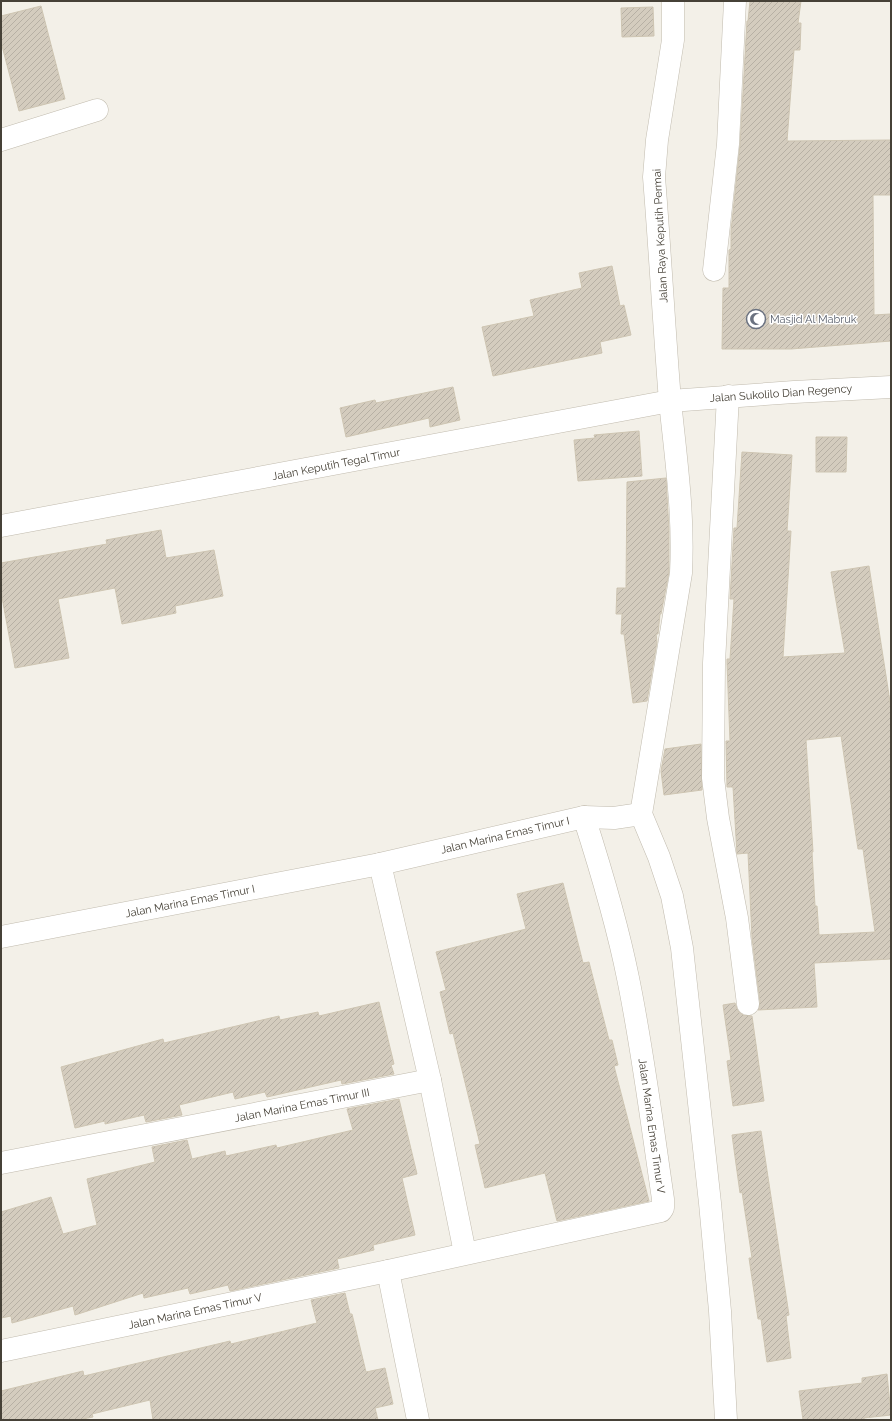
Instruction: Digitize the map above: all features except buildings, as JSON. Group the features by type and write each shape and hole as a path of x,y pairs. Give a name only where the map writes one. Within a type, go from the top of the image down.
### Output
{"street":[{"name":"Jalan Raya Keputih Permai","path":"641,814 681,573 681,505 670,401 654,177 657,140 673,40 674,1"},
{"path":"714,270 728,144 735,1"},
{"path":"1,140 97,110"},
{"name":"Jalan Sukolilo Dian Regency","path":"670,401 728,396 891,387"},
{"path":"728,396 714,663 713,778 718,818 737,918 748,1004"},
{"name":"Jalan Keputih Tegal Timur","path":"1,526 670,401"},
{"path":"641,814 659,858 672,896 682,948 710,1203 720,1311 726,1420"},
{"name":"Jalan Marina Emas Timur I","path":"1,937 380,864 584,817 614,818 641,814"},
{"name":"Jalan Marina Emas Timur V","path":"1,1351 388,1271 465,1253 656,1213 662,1210 663,1199 645,1076 628,977 603,878 584,817"},
{"path":"380,864 430,1080 465,1253"},
{"name":"Jalan Marina Emas Timur III","path":"1,1164 430,1080"},
{"path":"388,1271 418,1420"}],"place":[{"name":"Masjid Al Mabruk","path":"756,319"}]}
